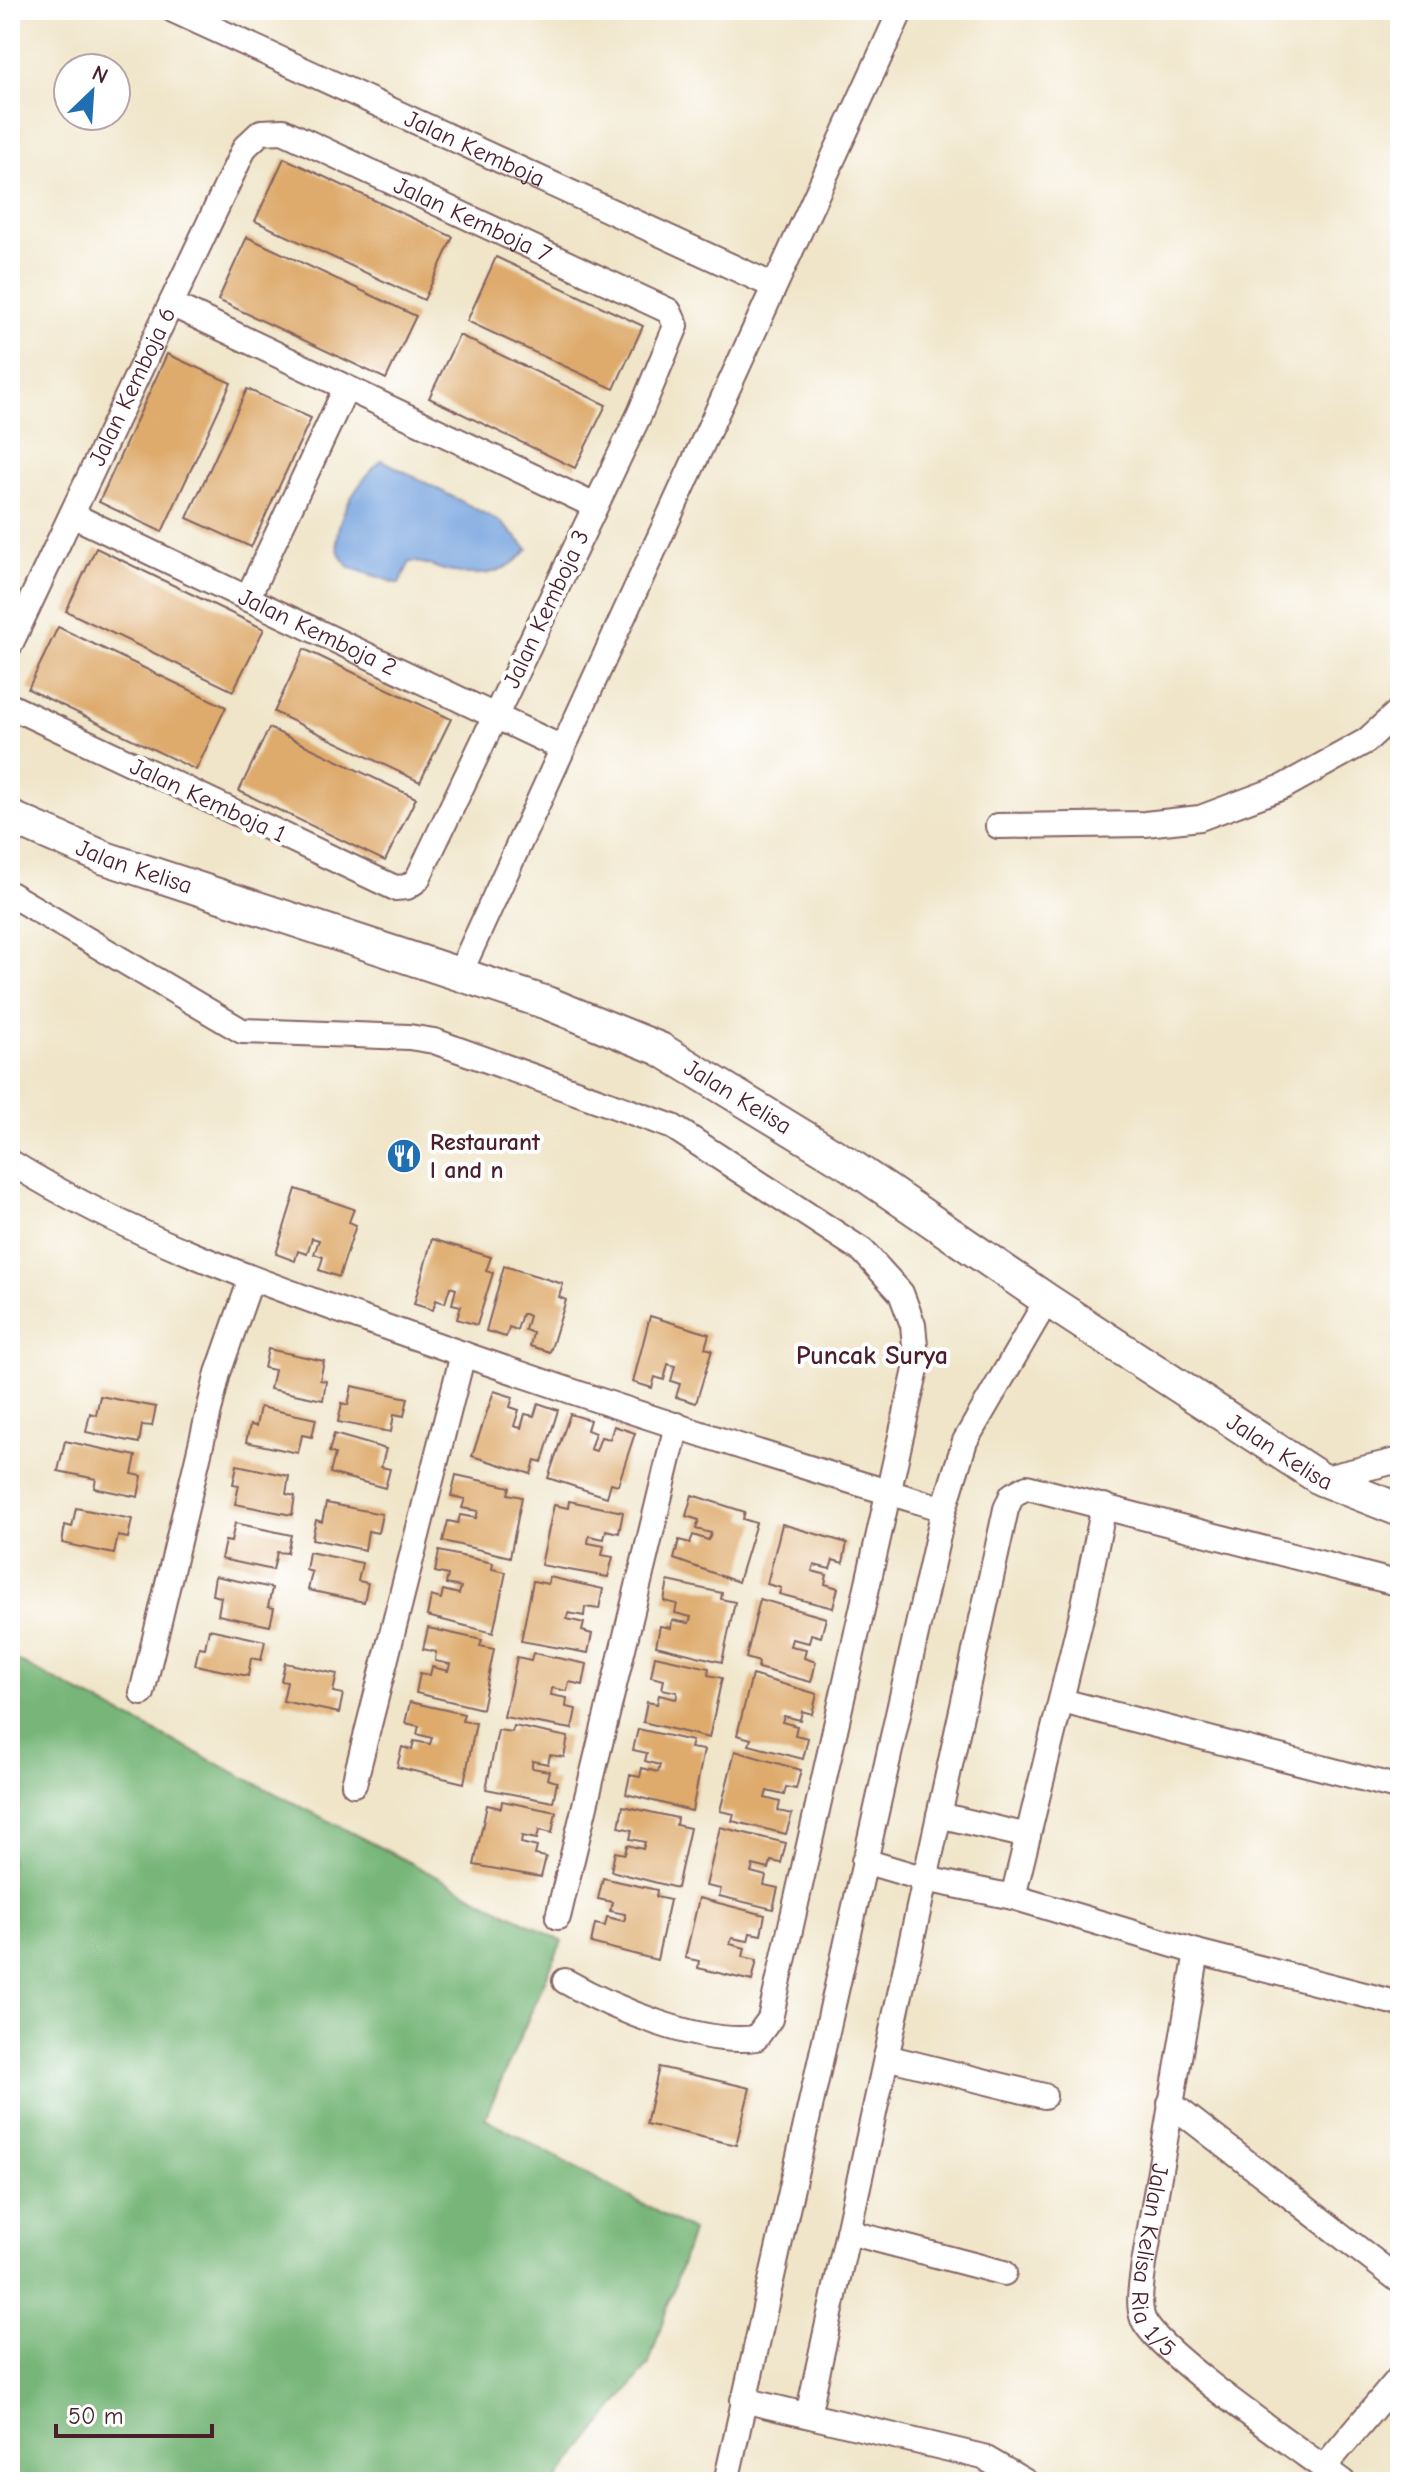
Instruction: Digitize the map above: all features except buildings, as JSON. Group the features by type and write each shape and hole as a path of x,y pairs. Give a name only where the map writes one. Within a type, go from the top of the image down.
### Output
{"main road":[{"name":"Jalan Kelisa","path":"10,817 105,858 614,1028 689,1064 850,1165 1047,1300 1321,1479 1400,1510"}],"street":[{"name":"Jalan Kemboja","path":"173,10 774,286"},
{"path":"459,975 901,10"},
{"name":"Jalan Kemboja 7","path":"261,132 283,131 482,222 669,311 676,326"},
{"name":"Jalan Kemboja 6","path":"10,645 245,147 261,132"},
{"path":"171,304 595,506"},
{"name":"Jalan Kemboja 3","path":"407,887 417,880 640,413 676,326"},
{"path":"247,599 346,388"},
{"name":"Jalan Kemboja 2","path":"72,515 562,748"},
{"name":"Jalan Kemboja 1","path":"10,706 395,888 407,887"},
{"path":"998,826 1145,824 1200,818 1283,787 1366,741 1400,710"},
{"path":"10,894 242,1031 434,1041 640,1112 693,1139 863,1251 901,1293 913,1325 917,1365 770,2019 756,2038 738,2041 714,2037 607,2005 565,1981"},
{"path":"10,1162 116,1222 251,1279 463,1354 944,1509"},
{"path":"142,1693 218,1373 251,1279"},
{"path":"726,2482 944,1509 965,1441 1047,1300"},
{"path":"354,1784 463,1354"},
{"path":"558,1917 677,1425"},
{"path":"1321,1479 1400,1460"},
{"path":"808,2415 1006,1509 1012,1495 1027,1487 1400,1584"},
{"path":"1013,1897 1062,1701 1104,1506"},
{"path":"1062,1701 1400,1788"},
{"path":"939,1815 1028,1836"},
{"path":"864,1861 925,1879 1013,1897 1197,1952 1400,2004"},
{"name":"Jalan Kelisa Ria 1/5","path":"1197,1952 1144,2264 1140,2295 1143,2319 1181,2360 1334,2475"},
{"path":"886,2057 1044,2096"},
{"path":"1170,2103 1400,2281"},
{"path":"848,2232 1004,2273"},
{"path":"1334,2475 1400,2377"},
{"path":"743,2400 983,2457 1026,2482"}],"green space":[{"path":"10,1657 562,1941 485,2118 692,2231 649,2364 555,2482 10,2482"}],"water":[{"path":"382,460 501,522 528,549 512,564 485,574 453,572 410,562 399,584 351,568 341,556 337,543 339,528 352,496"}],"place":[{"name":"Restaurant l and n","path":"404,1156"}],"district":[{"name":"Puncak Surya","path":"872,1356"}]}
